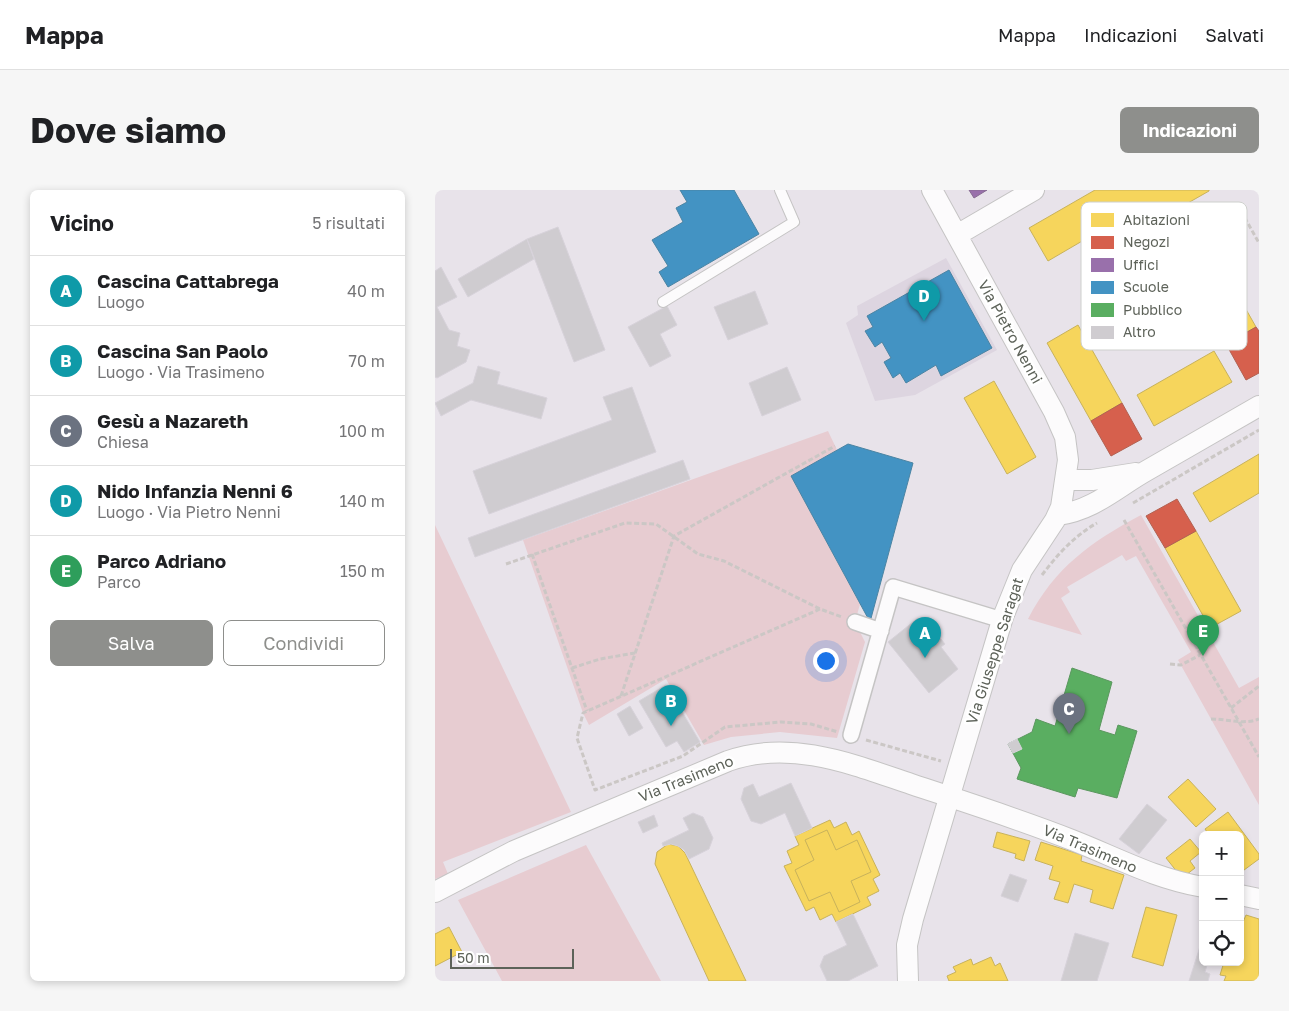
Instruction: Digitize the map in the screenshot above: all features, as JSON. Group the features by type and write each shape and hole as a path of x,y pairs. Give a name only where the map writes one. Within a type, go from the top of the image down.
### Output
{"street":[{"name":"Via Pietro Nenni","path":"932,190 1057,418 1067,448 1067,480"},
{"path":"957,235 1035,190"},
{"path":"1058,515 1078,511 1098,502 1143,472 1259,406"},
{"path":"1067,480 1099,480 1143,472"},
{"name":"Via Giuseppe Saragat","path":"949,797 1003,617 1026,563 1058,515 1067,480"},
{"path":"851,736 893,587 1002,620 1003,617"},
{"path":"855,622 881,631"},
{"name":"Via Trasimeno","path":"435,892 514,851 728,761 753,754 787,752 831,759 949,797 1071,840 1163,878 1199,887"},
{"path":"908,981 906,963 908,937 949,797"},
{"path":"1244,896 1259,899"}],"lane":[{"path":"663,302 794,222 780,190"}],"path":[{"path":"1247,221 1259,242"},
{"path":"1128,505 1259,430"},
{"path":"620,697 674,536 835,446"},
{"path":"1124,520 1259,757"},
{"path":"1039,580 1056,556 1077,537 1099,522"},
{"path":"507,564 625,523 656,524 674,536 684,546 698,554 724,561 820,609 855,622"},
{"path":"532,554 572,668 585,712 820,609"},
{"path":"1196,648 1212,640"},
{"path":"572,668 600,658 635,653"},
{"path":"1170,664 1181,665 1200,654"},
{"path":"1231,708 1259,686"},
{"path":"1211,719 1227,719 1240,723 1259,719"}],"shaded area":[{"path":"946,258 997,350 915,395 875,401 846,323 858,315 857,306"},
{"path":"828,431 837,450 791,476 860,604 855,622 865,642 837,738 780,732 731,737 704,745 666,679 589,725 583,713 523,540"},
{"path":"1141,515 1239,688 1259,677 1259,805 1178,660 1191,652 1136,556 1126,561 1122,555 1067,587 1070,592 1061,598 1082,635 1028,619 1062,570 1090,546"},
{"path":"435,525 571,812 443,862 448,874 435,879"},
{"path":"586,845 661,981 502,981 458,900"}],"building: Abitazioni":[{"path":"1095,190 1209,190 1190,202 1081,202 1081,242 1048,261 1029,228"},
{"path":"1247,311 1256,327 1247,332"},
{"path":"1078,325 1081,330 1081,350 1092,350 1122,403 1091,421 1047,343"},
{"path":"1214,351 1232,382 1154,426 1137,395"},
{"path":"994,381 1036,457 1007,474 964,398"},
{"path":"1259,454 1259,493 1210,522 1193,493"},
{"path":"1196,531 1241,611 1210,628 1165,548"},
{"path":"1188,779 1216,809 1196,827 1168,797"},
{"path":"1228,812 1242,831 1206,831 1205,829"},
{"path":"830,820 834,828 846,822 852,835 859,831 880,875 873,879 879,891 867,897 871,905 836,922 832,914 820,920 814,907 806,911 784,866 792,863 787,851 799,845 795,836"},
{"path":"827,830 836,850 857,840 871,872 851,881 860,902 839,912 830,892 809,901 795,870 814,860 805,840"},
{"path":"997,832 1030,841 1024,861 1015,858 1016,854 993,847"},
{"path":"1244,834 1259,854 1259,859 1244,870"},
{"path":"1190,839 1199,850 1199,854 1190,861 1195,868 1182,878 1166,858"},
{"path":"1041,842 1082,855 1081,861 1124,875 1113,909 1090,902 1093,890 1074,884 1068,903 1054,899 1060,882 1049,879 1053,866 1035,860"},
{"path":"668,844 678,846 685,853 746,981 709,981 655,864 657,852"},
{"path":"1146,907 1177,915 1163,966 1132,957"},
{"path":"1246,915 1259,919 1259,981 1224,981 1226,976 1220,975 1223,966 1244,966 1244,920"},
{"path":"449,927 462,952 435,966 435,934"},
{"path":"991,957 995,966 1000,963 1008,981 949,981 947,976 956,972 953,967 971,959 973,965"}],"building: Negozi":[{"path":"1256,327 1259,331 1259,373 1246,380 1229,350 1247,350 1247,332"},
{"path":"1122,403 1142,439 1111,456 1091,421"},
{"path":"1177,499 1196,531 1165,548 1146,516"}],"building: Uffici":[{"path":"969,190 987,190 974,198"}],"building: Scuole":[{"path":"680,190 734,190 759,234 668,287 659,272 668,266 652,240 683,222 676,208 687,202"},
{"path":"949,270 992,348 941,376 936,365 906,383 900,373 893,378 884,362 891,358 882,342 875,347 865,331 873,327 867,316"},
{"path":"848,444 913,463 870,622 791,476"}],"building: Pubblico":[{"path":"1072,668 1112,682 1099,730 1115,735 1118,725 1137,731 1117,798 1078,788 1075,797 1017,779 1021,768 1008,744 1032,732 1036,719 1055,726"}],"building: Altro":[{"path":"558,227 605,350 574,362 527,239"},
{"path":"527,239 534,259 468,297 458,279"},
{"path":"441,267 457,297 437,307 449,330 460,333 457,346 470,350 466,362 437,378 435,377 435,271"},
{"path":"755,291 768,324 728,340 714,307"},
{"path":"667,306 677,325 660,334 671,356 650,367 628,327"},
{"path":"478,366 500,372 497,384 547,398 541,419 471,400 441,416 435,403 473,383"},
{"path":"787,367 801,400 762,416 749,383"},
{"path":"632,387 656,452 489,514 473,471 612,420 603,397"},
{"path":"683,460 690,479 475,557 468,538"},
{"path":"918,618 932,636 936,633 945,644 941,647 958,669 929,693 888,642"},
{"path":"666,685 700,742 684,752 677,741 666,747 639,701"},
{"path":"630,706 643,728 629,736 617,714"},
{"path":"1017,739 1022,749 1013,753 1008,744"},
{"path":"791,783 812,828 795,836 785,813 761,824 751,821 741,799 744,788 753,784 759,797"},
{"path":"1147,804 1167,820 1139,854 1119,839"},
{"path":"693,813 703,817 713,838 709,849 689,859 684,850 678,846 671,844 663,846 662,843 689,830 683,818"},
{"path":"654,815 658,826 643,833 638,822"},
{"path":"1010,874 1027,880 1018,902 1001,896"},
{"path":"853,914 878,966 848,981 827,981 820,966 824,956 847,945 836,922"},
{"path":"1075,933 1109,943 1097,981 1061,981"},
{"path":"1199,950 1199,966 1207,966 1205,972 1210,974 1208,981 1189,981"}],"place":[{"name":"Nido Infanzia Nenni 6","path":"924,321"},
{"name":"Parco Adriano","path":"1203,656"},
{"name":"Cascina Cattabrega","path":"925,658"},
{"name":"Cascina San Paolo","path":"671,726"},
{"name":"Gesù a Nazareth","path":"1069,734"}]}
